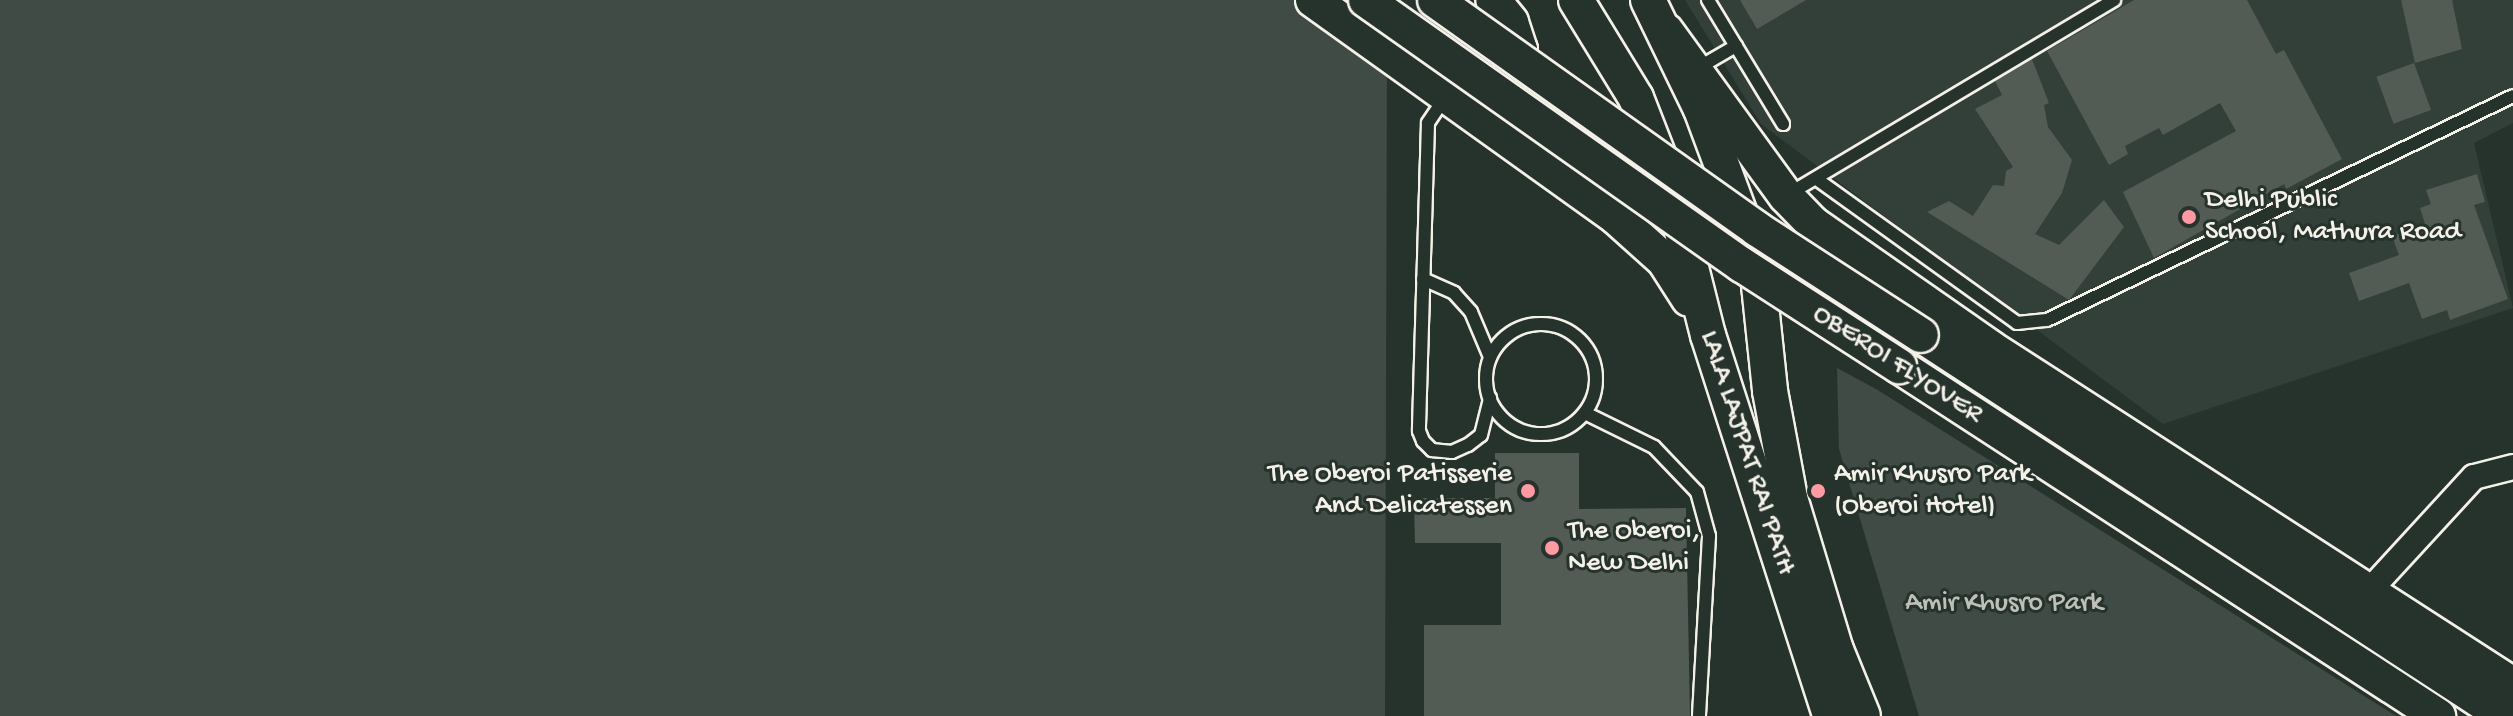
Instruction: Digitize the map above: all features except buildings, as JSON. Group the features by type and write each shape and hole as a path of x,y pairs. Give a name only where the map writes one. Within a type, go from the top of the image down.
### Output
{"main road":[{"path":"1313,0 1447,94 1650,244 1678,280 1708,335"},
{"name":"OBEROI FLYOVER","path":"1366,0 1742,265 2438,716"},
{"name":"OBEROI FLYOVER","path":"1435,0 1757,229 2504,716"},
{"path":"1447,94 1488,97 1513,73 1520,50 1511,22 1493,0"},
{"name":"LALA LAJPAT RAI PATH","path":"1576,0 1636,98 1671,188 1708,335 1830,716"},
{"path":"1648,0 1666,31 1786,196 1889,281 2513,685"},
{"name":"LALA LAJPAT RAI PATH","path":"1666,31 1756,257 1770,391 1790,498 1836,650 1863,716"}],"street":[{"path":"2369,591 2474,477 2513,467"}],"lane":[{"path":"1708,0 1783,124"},
{"path":"1786,196 1818,180 2114,0"},
{"path":"1696,70 1736,46"},
{"path":"1423,279 1454,293 1471,312 1490,357 1490,398 1481,435 1468,445 1442,451 1423,441 1423,279 1428,123 1447,94"},
{"path":"1818,180 1949,280 2017,323 2047,320 2513,96"},
{"path":"1490,357 1508,336 1533,324 1569,331 1584,343 1597,378 1585,413 1564,429 1538,434 1506,421 1490,398"},
{"path":"1585,413 1654,447 1697,492 1709,536 1699,716"}],"shaded area":[{"name":"Delhi Public School, Mathura Road","path":"1685,0 2513,0 2513,123 2474,143 2513,308 2163,424 1761,124"}],"green space":[{"path":"0,0 1302,0 1387,58 1385,716 0,716"},
{"name":"Amir Khusro Park","path":"1837,368 1876,389 2396,716 1919,716 1839,449"}],"place":[{"name":"Delhi Public School, Mathura Road","path":"2189,217"},
{"name":"The Oberoi Patisserie And Delicatessen","path":"1528,491"},
{"name":"Amir Khusro Park (Oberoi Hotel)","path":"1818,491"},
{"name":"The Oberoi, New Delhi","path":"1552,548"}]}
